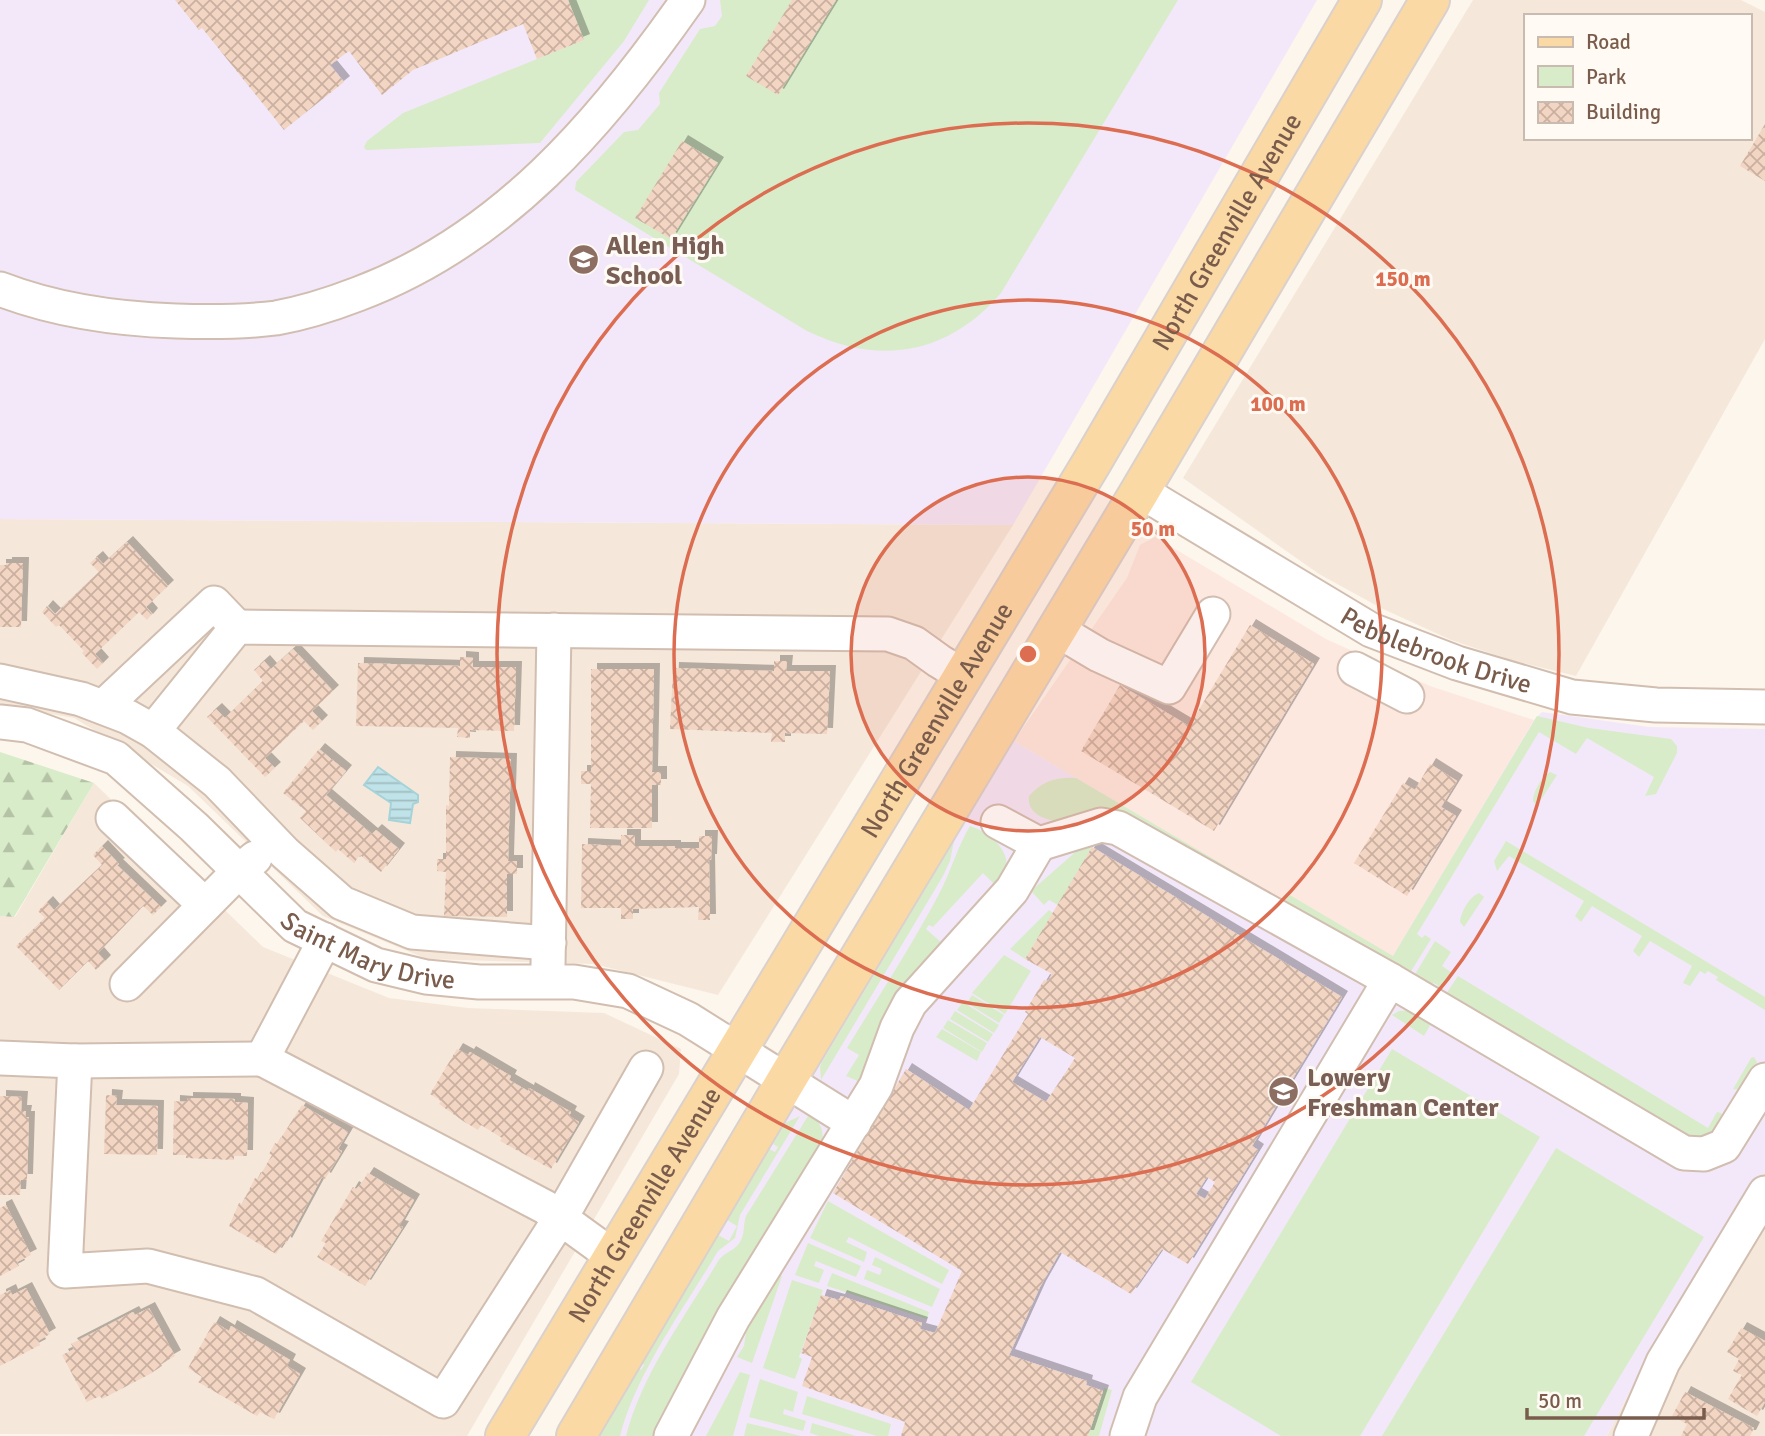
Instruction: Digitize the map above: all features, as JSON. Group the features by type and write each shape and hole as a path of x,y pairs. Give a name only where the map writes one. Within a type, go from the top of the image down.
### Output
{"main road":[{"name":"North Greenville Avenue","path":"505,1436 1092,462 1283,131 1362,0"},
{"path":"576,1436 786,1079 1140,492 1430,0"},
{"path":"1092,462 1140,492"}],"street":[{"path":"0,289 74,310 121,319 199,321 276,318 333,303 380,285 456,244 519,197 604,111 688,0"},
{"name":"Pebblebrook Drive","path":"1140,492 1371,631 1457,663 1572,697 1656,705 1765,707"},
{"path":"103,707 214,603 237,627 888,634 914,643 962,675"},
{"path":"1057,631 1099,655 1169,687 1213,614"},
{"path":"153,731 237,627"},
{"path":"548,982 554,630"},
{"path":"1355,668 1407,696"},
{"path":"0,681 81,699 153,731 217,782 274,842 342,903 412,932 549,943"},
{"name":"Saint Mary Drive","path":"0,722 27,725 116,758 194,827 295,926 376,965 426,977 479,982 574,982 628,991 688,1019 854,1123"},
{"path":"113,818 205,905"},
{"path":"998,822 1039,844"},
{"path":"671,1436 733,1318 876,1086 897,1028 910,1003 1013,890 1039,844 1101,825 1118,828 1390,980 1684,1153 1704,1154 1724,1146 1765,1080"},
{"path":"127,984 239,871 274,842"},
{"path":"262,1059 325,940"},
{"path":"1126,1436 1140,1397 1390,980"},
{"path":"0,1058 75,1061 262,1059 561,1217 614,1257"},
{"path":"75,1061 65,1272 148,1266 256,1294 443,1401 561,1217 646,1068"},
{"path":"1630,1436 1663,1362 1765,1193"}],"shaded area":[{"name":"Allen High School","path":"0,0 1317,0 1013,525 0,519"},
{"path":"1473,0 1741,0 1765,12 1765,339 1576,676 1511,660 1451,640 1381,608 1319,574 1183,478"},
{"path":"0,519 1013,525 718,995 594,964 427,959 323,916 188,786 74,718 0,705"},
{"path":"1155,537 1326,639 1430,686 1534,720 1393,957 1284,902 1014,741 1127,578 1140,545"},
{"name":"Lowery Freshman Center","path":"1542,712 1649,727 1765,729 1765,1171 1630,1391 1607,1436 595,1436 1014,741 1283,901 1393,956 1534,720"},
{"path":"94,783 263,947 389,998 468,1008 604,1013 681,1049 679,1074 467,1436 0,1434 0,916 15,917"},
{"path":"1765,1171 1765,1436 1607,1436 1630,1391"}],"green space":[{"path":"568,0 649,0 624,41 540,143 366,150 364,147 367,141 403,113 584,40"},
{"path":"720,0 1178,0 1001,293 980,314 958,330 911,348 886,351 860,349 807,331 575,190 576,182 624,132 638,130 660,104 659,93 700,29 715,26 722,16"},
{"path":"1537,716 1589,728 1671,739 1677,746 1677,753 1656,794 1645,796 1654,777 1587,738 1576,754 1539,732 1417,934 1431,939 1410,973 1299,919 1042,817 1034,811 1029,802 1029,796 1044,783 1062,778 1076,778 1283,900 1288,894 1393,956"},
{"path":"0,752 94,783 14,917 0,916"},
{"path":"1550,772 1557,775 1537,806 1533,801 1535,793"},
{"path":"970,826 991,837 1002,849 1006,864 1004,875 996,886 983,873 933,927 929,925 926,929 942,943 860,1082 846,1076 859,1055 847,1048 928,914"},
{"path":"954,841 950,861 943,876 821,1080 822,1062"},
{"path":"1506,841 1765,997 1765,1010 1716,980 1718,977 1708,971 1705,974 1700,971 1690,986 1683,983 1692,966 1650,941 1639,957 1633,951 1642,936 1592,906 1581,922 1575,916 1584,901 1509,856 1497,871 1494,861"},
{"path":"1090,845 1092,847 1058,905 1049,900 1044,905 1031,891 1080,848"},
{"path":"1479,893 1484,897 1464,927 1460,922 1464,909"},
{"path":"1049,910 1053,913 1025,959 1010,949"},
{"path":"1435,941 1451,952 1442,966 1452,973 1440,992 1436,989 1438,985 1433,983 1431,986 1414,976"},
{"path":"1004,955 1031,971 1005,1014 972,993"},
{"path":"1458,976 1708,1128 1717,1112 1724,1118 1713,1133 1699,1138 1686,1138 1446,994"},
{"path":"972,995 1004,1015 999,1023 967,1003"},
{"path":"963,1002 999,1025 994,1033 957,1010"},
{"path":"1413,1010 1433,1020 1424,1036 1392,1015 1399,1011"},
{"path":"955,1011 993,1034 988,1042 950,1019"},
{"path":"948,1020 987,1043 982,1052 943,1028"},
{"path":"942,1029 981,1052 977,1061 936,1037"},
{"path":"1392,1049 1540,1137 1360,1436 1281,1436 1191,1382"},
{"path":"1754,1057 1756,1068 1740,1090 1733,1089 1751,1058"},
{"path":"800,1116 740,1215 735,1238 718,1251 649,1365 627,1412 620,1436 596,1436 637,1368 641,1370 650,1349 648,1348 718,1235 729,1241 737,1226 727,1220 769,1149 775,1152 778,1147 773,1144 785,1123"},
{"path":"808,1116 821,1126 822,1143 754,1257 751,1255 748,1260 751,1262 703,1341 653,1436 626,1436 642,1391 665,1347 720,1259 740,1242 746,1216"},
{"path":"1556,1148 1704,1237 1584,1436 1382,1436"},
{"path":"828,1201 949,1270 942,1284 849,1237 846,1242 867,1252 864,1262 810,1238"},
{"path":"808,1243 861,1266 856,1277 816,1261 814,1266 824,1270 819,1283 795,1275"},
{"path":"875,1257 940,1289 932,1307 864,1279 867,1270 880,1275 882,1269 872,1265"},
{"path":"832,1273 929,1312 927,1319 827,1286"},
{"path":"775,1274 782,1276 752,1363 737,1357 744,1346 748,1318"},
{"path":"792,1280 823,1290 799,1357 802,1359 795,1379 763,1368"},
{"path":"740,1372 750,1375 733,1436 706,1436"},
{"path":"760,1379 798,1392 793,1412 784,1409 783,1414 806,1421 803,1431 749,1417"},
{"path":"1104,1388 1112,1390 1099,1436 1088,1436"},
{"path":"807,1396 891,1424 888,1436 877,1436 802,1414"},
{"path":"747,1423 801,1436 744,1436"},
{"path":"812,1423 856,1436 819,1436 810,1433"}],"water":[{"path":"378,767 418,795 418,802 413,804 410,823 389,820 391,803 364,785"}],"building":[{"path":"175,0 568,0 584,40 537,59 523,24 413,70 382,95 349,51 330,65 344,82 284,130 202,28 199,30"},
{"path":"792,0 836,0 778,95 746,76"},
{"path":"1765,124 1765,181 1740,166"},
{"path":"682,141 718,163 671,239 635,218"},
{"path":"127,542 168,586 146,607 152,614 147,620 139,612 95,654 103,663 97,669 59,625 56,627 42,612 47,606 55,614 99,572 90,563 97,557 103,564"},
{"path":"23,563 21,627 0,627 0,565"},
{"path":"1250,625 1314,664 1214,831 1081,751 1120,685 1189,726"},
{"path":"293,649 333,691 312,711 322,721 313,730 304,721 265,758 275,768 265,777 207,717 216,709 225,718 263,681 254,670 264,661 271,669"},
{"path":"460,657 473,658 473,667 516,667 514,731 470,730 470,738 457,737 458,728 356,726 358,663 460,666"},
{"path":"774,661 787,661 786,671 830,671 827,734 785,733 785,742 771,742 772,733 670,729 673,668 774,671"},
{"path":"591,669 654,669 652,772 661,772 661,785 652,785 652,828 590,828 591,784 581,784 581,771 591,771"},
{"path":"319,749 346,771 326,795 372,834 376,830 399,849 381,872 360,855 354,863 338,849 336,852 300,818 306,811 283,793"},
{"path":"450,757 511,759 508,861 517,861 517,874 507,874 507,917 444,916 446,872 437,871 437,859 446,859 446,805 449,806"},
{"path":"1430,764 1457,781 1441,807 1456,816 1407,896 1354,863 1403,783 1415,790"},
{"path":"621,835 635,835 635,846 675,848 699,848 699,836 712,836 709,860 710,920 698,920 699,907 633,909 633,919 621,919 621,908 581,908 582,844 621,846"},
{"path":"102,846 119,864 117,865 161,907 153,915 143,906 98,953 105,961 96,970 88,961 59,990 16,946 45,918 38,911 47,902 54,910 102,865 93,855"},
{"name":"Lowery Freshman Center","path":"1092,847 1342,997 1252,1146 1258,1150 1188,1264 1162,1249 1131,1294 1060,1252 1040,1287 1009,1355 1087,1381 1086,1385 1103,1391 1088,1436 901,1436 905,1422 802,1386 812,1357 801,1353 821,1295 839,1300 841,1296 922,1323 920,1329 935,1333 962,1271 833,1193 906,1069 969,1110 1028,1014 1025,1012 1044,980 1048,981 1052,974 1025,959","holes":["1040,1037 1075,1058 1046,1102 1012,1082","1207,1177 1215,1182 1205,1199 1196,1194"]},
{"path":"457,1049 468,1055 470,1052 511,1076 509,1080 571,1112 569,1116 579,1122 551,1169 500,1141 502,1138 481,1125 478,1130 463,1121 430,1094"},
{"path":"106,1095 117,1096 116,1105 158,1106 157,1155 104,1154"},
{"path":"0,1096 22,1097 21,1111 26,1111 25,1117 29,1117 27,1180 21,1180 20,1195 0,1195"},
{"path":"187,1098 235,1099 235,1102 248,1103 247,1156 234,1156 234,1160 173,1155 174,1101 187,1102"},
{"path":"302,1105 348,1132 338,1149 342,1151 325,1179 322,1177 286,1244 284,1242 276,1254 229,1226 239,1203 242,1204 255,1178 258,1179 272,1155 269,1154 275,1143 277,1144"},
{"path":"368,1173 414,1200 399,1226 403,1227 365,1286 317,1257 326,1243 321,1241 353,1187 356,1189"},
{"path":"6,1205 31,1255 17,1262 19,1266 0,1276 0,1208"},
{"path":"26,1288 50,1334 38,1341 40,1345 0,1366 0,1295 10,1290 12,1295"},
{"path":"149,1308 175,1356 150,1374 102,1399 100,1396 87,1402 62,1355 74,1349 71,1344 133,1312 135,1315"},
{"path":"214,1322 229,1331 231,1326 290,1360 287,1366 300,1374 274,1419 260,1412 257,1416 198,1382 202,1377 188,1368"},
{"path":"1741,1328 1765,1341 1765,1402 1757,1416 1728,1399 1742,1375 1733,1371 1739,1359 1727,1352"},
{"path":"1685,1392 1754,1428 1750,1436 1681,1436 1687,1424 1672,1416"}],"place":[{"name":"Allen High School","path":"583,260"},
{"name":"Lowery Freshman Center","path":"1284,1092"}]}
